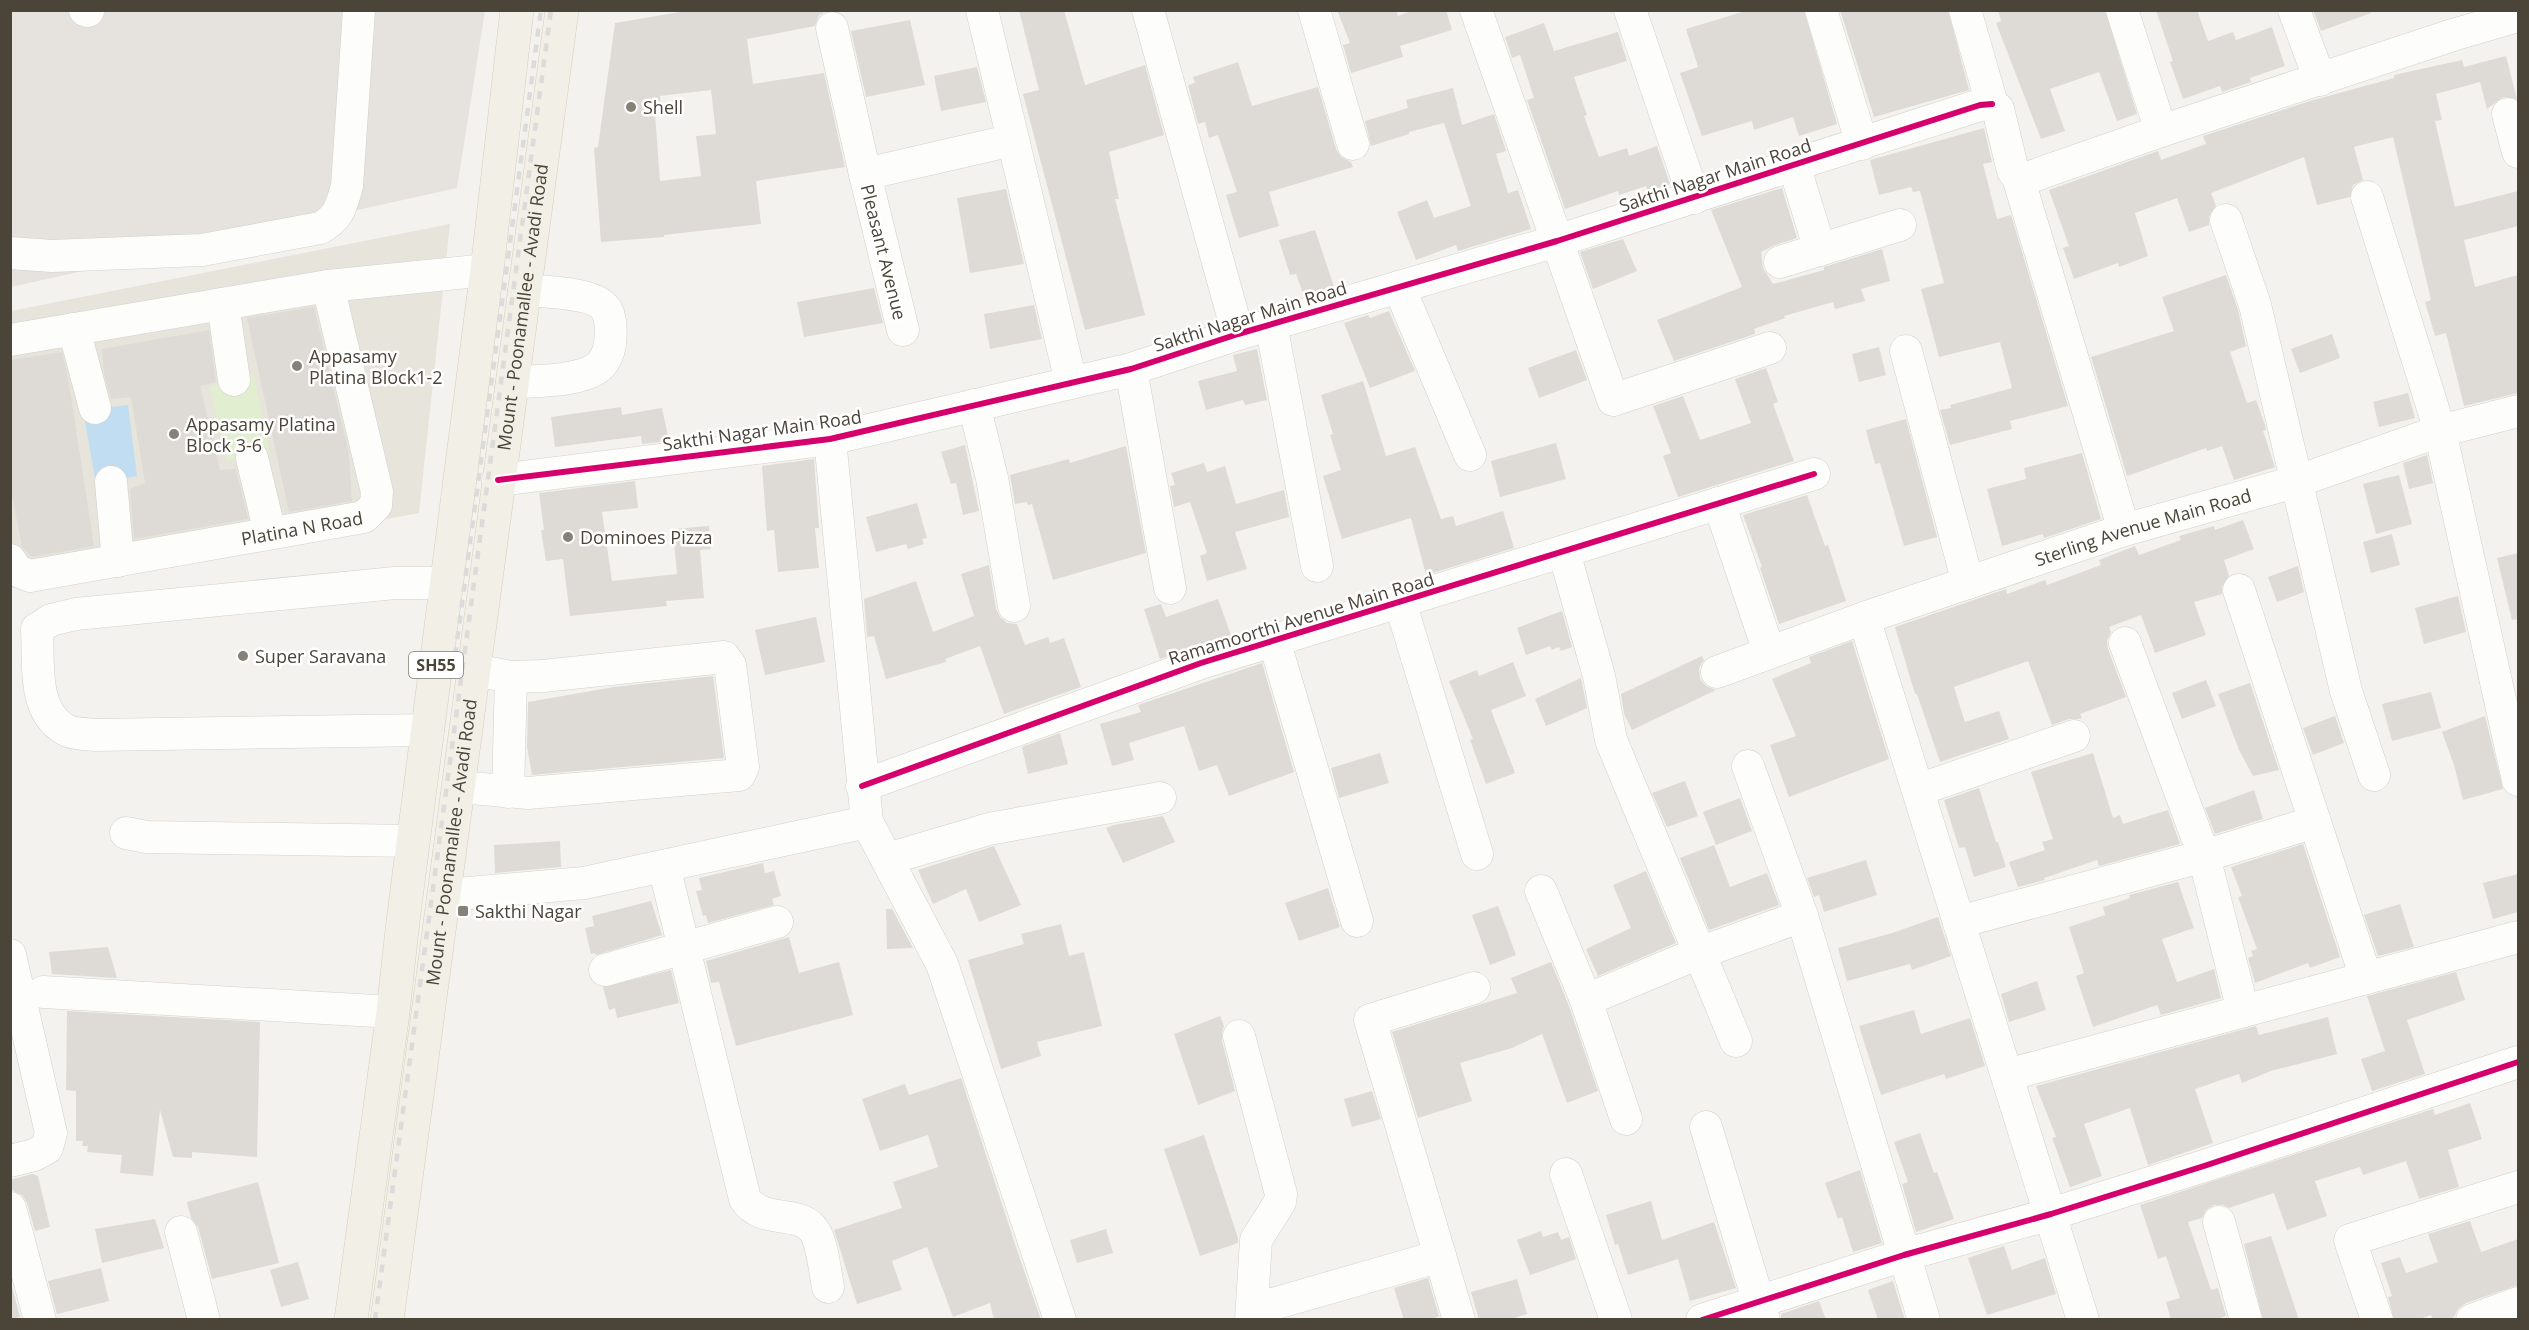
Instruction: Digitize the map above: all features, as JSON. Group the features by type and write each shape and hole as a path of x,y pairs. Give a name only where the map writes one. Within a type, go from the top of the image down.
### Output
{"main road":[{"name":"SH55","path":"351,1320 393,1012 487,270 517,10"},
{"name":"Mount - Poonamallee - Avadi Road","path":"387,1320 446,895 498,480 562,10"},
{"path":"362,1239 397,1244"}],"street":[{"path":"10,253 52,256 202,250 320,228 333,221 341,206 347,186 359,10"},
{"path":"982,10 1071,382"},
{"path":"1148,10 1238,334"},
{"path":"1314,10 1353,144"},
{"path":"1476,10 1613,400 1770,348"},
{"path":"1630,10 1694,198"},
{"path":"1821,10 1862,144"},
{"path":"1965,10 1992,104 1998,110 2013,171 2018,177 2124,530"},
{"path":"2122,10 2161,131"},
{"path":"2294,10 2319,80"},
{"path":"2018,177 2030,177 2161,131 2319,80 2451,22 2518,16"},
{"name":"Pleasant Avenue","path":"832,28 903,330"},
{"name":"Sakthi Nagar Main Road","path":"498,480 830,439 1131,369 1271,324 1557,241 1980,105 1992,104"},
{"path":"2508,114 2518,152"},
{"name":"Pleasant Avenue","path":"865,174 1013,140"},
{"path":"1794,165 1820,250"},
{"path":"2367,197 2440,431 2518,780"},
{"path":"2226,220 2255,305 2346,691 2373,775"},
{"path":"1780,262 1900,225"},
{"path":"10,340 328,286 487,270"},
{"name":"Platina N Road","path":"10,560 16,570 30,576 364,516 376,505 376,492 328,286"},
{"path":"1399,287 1470,455"},
{"path":"512,383 575,376 589,372 600,366 607,356 609,347 610,324 607,311 600,304 584,297 524,290"},
{"path":"223,304 234,380"},
{"path":"1271,324 1317,566"},
{"path":"74,329 95,408"},
{"path":"1906,351 1968,583"},
{"path":"1131,369 1170,588"},
{"path":"974,405 992,478 1014,606"},
{"name":"Sterling Avenue Main Road","path":"1717,672 1864,618 2124,530 2298,481 2440,431 2518,411"},
{"path":"830,439 867,822 942,964 1060,1320"},
{"path":"252,458 270,533"},
{"name":"Ramamoorthi Avenue Main Road","path":"862,786 1201,663 1814,474"},
{"path":"111,482 118,561"},
{"path":"1719,503 1768,652"},
{"path":"1564,552 1599,676 1611,740 1736,1041"},
{"path":"428,730 96,735 66,731 49,717 41,700 37,629 51,620 76,614 395,583 447,583"},
{"path":"2239,590 2366,978"},
{"path":"1400,602 1478,854"},
{"path":"1864,618 2083,1320"},
{"path":"1274,640 1357,921"},
{"path":"2126,643 2204,855 2243,1011"},
{"path":"459,787 528,793 739,775 743,767 730,665 724,657 543,676 511,677 474,670"},
{"path":"508,792 511,677"},
{"path":"1918,790 2074,736"},
{"path":"1748,766 1802,916 1924,1320"},
{"path":"887,859 989,829 1160,798"},
{"path":"446,895 584,883 867,822"},
{"path":"1959,922 2315,822"},
{"path":"126,833 147,837 413,841"},
{"path":"664,866 745,1199 750,1207 760,1213 803,1222 812,1228 818,1238 828,1287"},
{"path":"1541,891 1586,1000 1626,1119"},
{"path":"1586,1000 1699,953 1802,916"},
{"path":"605,970 777,922"},
{"path":"2007,1075 2518,937"},
{"path":"10,955 51,1132 47,1148 34,1155 10,1161"},
{"path":"1459,1320 1370,1020 1474,988"},
{"path":"43,992 393,1012"},
{"path":"1239,1036 1281,1194 1280,1202 1256,1240 1252,1315 1440,1256"},
{"path":"1702,1320 1762,1310 1904,1255 2051,1214 2516,1070"},
{"path":"1706,1127 1762,1310"},
{"path":"1566,1174 1616,1320"},
{"path":"2377,1320 2350,1240 2518,1188"},
{"path":"10,1208 40,1320"},
{"path":"2219,1222 2246,1320"},
{"path":"181,1232 204,1320"},
{"path":"2472,1320 2518,1303"}],"shaded area":[{"path":"10,11 485,11 457,188 11,287"},
{"path":"450,224 419,513 11,588 11,311"}],"green space":[{"path":"254,375 270,457 226,460 210,386"}],"water":[{"path":"128,405 137,476 96,484 83,410"}],"building":[{"path":"692,10 828,10 819,15 815,26 747,39 753,84 824,73 845,167 756,181 761,224 664,235 664,237 601,242 594,148 598,147 615,23","holes":["711,90 716,134 696,136 701,176 660,181 655,114 662,113 660,96"]},
{"path":"1019,10 1064,10 1085,85 1145,65 1164,135 1109,152 1119,199 1115,199 1145,315 1085,330 1023,94 1039,90"},
{"path":"1337,10 1396,10 1398,16 1414,10 1446,10 1452,30 1400,46 1403,57 1351,73 1343,45 1350,43"},
{"path":"1749,10 1804,10 1837,124 1799,136 1793,117 1754,130 1752,121 1702,136 1680,73 1698,67 1686,29"},
{"path":"1840,10 1948,10 1969,90 1874,117"},
{"path":"1998,10 2105,10 2137,114 2117,121 2099,72 2050,89 2065,131 2041,139 1996,23 2001,21"},
{"path":"2156,10 2197,10 2208,41 2233,32 2236,40 2272,27 2285,66 2250,78 2251,82 2222,92 2220,86 2183,99"},
{"path":"2313,10 2370,10 2371,13 2321,31"},
{"path":"910,20 925,85 866,97 851,31"},
{"path":"1544,23 1554,51 1618,32 1627,61 1574,77 1587,115 1584,116 1599,157 1627,148 1629,156 1657,146 1670,184 1648,192 1646,186 1619,195 1618,191 1565,209 1527,100 1534,98 1520,55 1512,58 1505,37"},
{"path":"2506,56 2517,99 2503,97 2487,109 2480,82 2436,94 2442,120 2435,121 2455,207 2518,191 2518,226 2464,240 2475,287 2518,275 2518,393 2464,406 2446,333 2435,336 2425,302 2431,300 2393,137 2354,147 2363,180 2353,185 2350,197 2317,205 2304,157 2211,193 2216,206 2209,216 2209,225 2189,232 2177,198 2135,213 2148,256 2119,267 2118,263 2074,279 2063,248 2069,246 2049,190 2158,151 2161,160 2206,144 2203,136 2310,101 2394,78 2394,75 2462,60 2464,67"},
{"path":"1238,62 1252,106 1318,87 1336,149 1341,157 1351,162 1353,167 1269,192 1279,226 1239,238 1226,195 1237,192 1218,135 1209,138 1205,122 1198,124 1188,85 1195,83 1193,77"},
{"path":"977,67 986,102 941,111 934,76"},
{"path":"1453,88 1462,125 1494,114 1506,151 1496,154 1508,193 1518,190 1531,229 1458,251 1456,245 1416,260 1397,212 1427,200 1434,218 1471,206 1444,123 1409,132 1409,134 1371,146 1365,121 1408,108 1406,100"},
{"path":"1984,128 1992,162 1983,164 1997,219 2011,215 2068,406 2010,421 2012,429 1950,445 1940,410 1951,408 1950,405 2012,388 2000,342 1939,357 1921,289 1944,283 1920,191 1913,192 1911,187 1879,195 1870,160"},
{"path":"1782,188 1797,238 1761,252 1763,268 1773,284 1824,270 1824,267 1882,249 1890,281 1861,289 1865,301 1835,309 1833,302 1784,316 1785,318 1754,329 1755,334 1674,361 1657,320 1742,287 1711,210"},
{"path":"1006,189 1024,264 970,273 957,198"},
{"path":"1315,230 1334,287 1304,296 1296,274 1290,275 1279,240"},
{"path":"1623,239 1637,271 1593,289 1580,252"},
{"path":"2226,275 2238,310 2246,346 2230,352 2247,403 2256,400 2265,425 2266,430 2263,431 2275,467 2234,480 2222,446 2207,451 2206,448 2127,476 2091,357 2174,331 2162,297"},
{"path":"874,288 883,323 804,337 797,302"},
{"path":"1034,305 1042,339 990,349 984,314"},
{"name":"Appasamy Platina Block1-2","path":"314,307 349,453 352,501 289,512 247,318"},
{"path":"1389,311 1415,371 1370,388 1344,323 1368,315 1370,318"},
{"name":"Appasamy Platina Block 3-6","path":"209,330 216,382 200,386 220,470 236,469 248,519 134,539 130,489 145,483 131,397 111,399 104,373 102,349"},
{"path":"2332,334 2340,358 2300,373 2291,349"},
{"path":"1879,347 1886,375 1859,382 1852,354"},
{"path":"1257,349 1267,400 1245,405 1243,400 1206,410 1198,381 1237,371 1233,355"},
{"path":"1576,350 1587,380 1539,398 1528,368"},
{"path":"62,352 68,377 94,546 32,557 22,547 10,485 10,360"},
{"path":"1766,368 1778,402 1773,404 1794,461 1678,497 1663,456 1671,453 1653,406 1683,396 1700,440 1751,423 1735,379"},
{"path":"1363,381 1386,456 1415,447 1441,519 1453,516 1456,526 1503,511 1514,548 1426,575 1411,518 1342,539 1323,476 1341,470 1321,395"},
{"path":"2408,393 2415,418 2379,427 2373,402"},
{"path":"621,407 622,415 662,408 669,441 642,444 641,436 555,447 551,417"},
{"path":"1906,419 1937,537 1904,546 1880,463 1875,464 1866,430"},
{"path":"1556,443 1566,479 1500,497 1491,461"},
{"path":"965,445 979,511 963,515 956,483 951,484 941,452"},
{"path":"1126,446 1146,553 1053,580 1032,504 1028,505 1027,502 1015,504 1010,475 1069,459 1070,463"},
{"path":"2082,453 2101,519 2044,538 2043,534 2002,546 1987,489 2026,479 2024,468"},
{"path":"2427,455 2433,483 2409,489 2403,463"},
{"path":"814,459 819,528 815,528 819,568 778,572 774,530 767,531 762,466"},
{"path":"1204,463 1207,472 1225,466 1236,504 1284,490 1289,517 1235,532 1247,569 1207,581 1200,556 1207,553 1190,502 1174,507 1170,486 1175,485 1171,473"},
{"path":"2399,475 2412,524 2376,534 2363,484"},
{"path":"635,481 638,508 602,512 612,581 677,574 673,529 709,526 711,549 700,550 704,598 666,601 667,606 570,616 563,559 546,561 539,493"},
{"path":"1807,495 1825,546 1828,545 1846,601 1779,624 1743,515"},
{"path":"917,503 927,538 922,539 924,544 908,549 906,544 876,552 866,517"},
{"path":"2243,520 2254,549 2224,560 2229,576 2222,586 2222,594 2194,602 2206,635 2155,653 2141,615 2109,627 2111,632 2107,641 2108,649 2126,697 2080,714 2082,718 2069,719 2052,725 2028,661 1954,687 1965,722 1999,711 2009,739 1940,762 1917,694 1915,694 1895,627 2006,589 2007,594 2045,580 2047,585 2101,565 2099,560 2135,546 2139,555 2181,540 2179,536 2214,526 2215,530"},
{"path":"2392,534 2400,565 2371,573 2363,542"},
{"path":"2518,553 2518,619 2512,620 2497,558"},
{"path":"989,565 996,609 1000,617 1007,623 1017,624 1025,645 1048,637 1050,643 1064,638 1081,687 1004,714 980,646 945,659 946,662 886,679 874,636 867,637 864,599 916,581 933,632 974,616 961,574"},
{"path":"2298,566 2304,592 2277,602 2268,577"},
{"path":"2458,596 2466,632 2424,644 2415,608"},
{"path":"1218,599 1231,635 1160,659 1144,609 1161,604 1166,617"},
{"path":"1562,611 1572,647 1561,651 1559,647 1552,650 1550,646 1526,655 1517,628"},
{"path":"816,617 825,662 765,675 755,630"},
{"path":"1852,641 1889,759 1789,797 1770,745 1796,736 1772,679 1811,663 1809,657"},
{"path":"1702,656 1704,660 1699,668 1700,679 1706,686 1716,690 1632,730 1624,714 1621,694"},
{"path":"1513,662 1526,696 1491,710 1515,773 1486,784 1470,740 1473,739 1449,681 1477,670 1479,676"},
{"path":"1262,663 1294,772 1229,796 1217,765 1199,771 1184,726 1129,743 1134,760 1112,766 1100,724 1141,712 1138,705"},
{"path":"713,676 724,758 532,775 527,747 528,702 614,687"},
{"path":"1581,678 1587,708 1546,726 1535,699"},
{"path":"2206,680 2216,706 2182,719 2172,693"},
{"path":"2250,683 2279,770 2253,776 2239,750 2218,694"},
{"path":"2431,692 2441,728 2392,741 2382,704"},
{"path":"2335,716 2344,743 2313,755 2303,728"},
{"path":"2485,716 2503,789 2463,800 2442,732"},
{"path":"1060,733 1068,764 1028,774 1022,747"},
{"path":"1380,753 1389,783 1339,798 1331,768"},
{"path":"2093,753 2113,818 2120,815 2123,824 2168,810 2180,844 2099,866 2097,860 2044,878 2045,880 2018,887 2009,862 2045,850 2042,842 2053,839 2031,772"},
{"path":"1685,781 1698,816 1667,827 1652,793"},
{"path":"1979,788 2006,867 1974,877 1965,847 1959,848 1944,800"},
{"path":"2254,790 2263,819 2215,834 2205,808"},
{"path":"1740,798 1752,831 1716,845 1703,812"},
{"path":"1163,816 1175,842 1123,863 1106,828"},
{"path":"560,841 561,867 495,873 494,845"},
{"path":"2303,844 2340,957 2310,968 2308,963 2255,983 2248,958 2253,956 2251,951 2257,949 2238,897 2242,896 2231,867"},
{"path":"1714,845 1730,887 1767,873 1779,905 1709,930 1680,858"},
{"path":"994,846 1021,905 979,922 966,889 933,904 918,870"},
{"path":"1866,860 1877,895 1824,912 1819,895 1814,897 1807,878"},
{"path":"763,863 765,873 774,871 781,896 772,899 774,905 708,923 706,915 703,916 696,891 702,890 699,878"},
{"path":"1646,871 1676,943 1598,976 1586,949 1631,928 1613,885"},
{"path":"2518,874 2518,912 2493,919 2483,883"},
{"path":"2178,882 2194,928 2162,939 2177,982 2214,969 2221,998 2161,1015 2157,1005 2093,1027 2076,976 2084,973 2069,927 2105,915 2103,907 2130,898 2129,895"},
{"path":"1328,888 1340,927 1299,941 1285,903"},
{"path":"651,901 662,935 596,955 591,954 585,928 594,926 592,916"},
{"path":"2400,904 2414,947 2378,956 2364,915"},
{"path":"1498,906 1516,955 1490,965 1472,915"},
{"path":"886,909 892,909 913,948 887,949"},
{"path":"1938,917 1951,956 1912,970 1910,964 1847,981 1838,948"},
{"path":"1061,924 1069,956 1084,952 1102,1026 1037,1042 1041,1056 1001,1069 968,960 1024,944 1021,934"},
{"path":"789,937 799,973 839,962 853,1015 736,1046 719,982 711,983 706,961"},
{"path":"108,947 117,978 52,974 49,952"},
{"path":"1551,962 1569,1006 1598,1091 1567,1103 1542,1034 1512,1048 1460,1063 1472,1101 1418,1118 1392,1032 1517,993 1511,978"},
{"path":"671,970 679,1003 617,1018 615,1008 609,1010 603,987"},
{"path":"2456,972 2465,1000 2407,1020 2425,1074 2372,1091 2361,1059 2385,1051 2367,996"},
{"path":"2037,981 2046,1010 2009,1022 2001,994"},
{"path":"1914,1010 1921,1034 1970,1018 1985,1066 1946,1079 1944,1074 1881,1095 1859,1026"},
{"path":"67,1011 260,1022 257,1157 192,1152 192,1158 173,1157 160,1110 153,1176 120,1173 122,1155 87,1152 88,1146 82,1146 83,1141 76,1141 76,1091 66,1090"},
{"path":"1220,1016 1224,1026 1222,1041 1235,1091 1198,1105 1174,1034"},
{"path":"2328,1017 2337,1054 2271,1071 2242,1083 2239,1074 2195,1089 2213,1143 2148,1165 2130,1108 2084,1124 2102,1176 2070,1187 2052,1138 2056,1137 2036,1086 2256,1026 2259,1035"},
{"path":"961,1078 1041,1320 994,1320 990,1303 953,1317 927,1247 892,1261 902,1290 857,1304 834,1230 902,1208 893,1182 938,1167 928,1135 880,1151 862,1099 905,1084 909,1095"},
{"path":"1372,1091 1381,1119 1352,1127 1344,1099"},
{"path":"2470,1103 2482,1139 2448,1150 2459,1187 2419,1199 2406,1161 2363,1175 2360,1167 2315,1181 2327,1216 2287,1230 2274,1193 2229,1208 2214,1205 2206,1210 2202,1218 2188,1222 2211,1290 2218,1288 2226,1316 2214,1320 2171,1320 2166,1302 2180,1298 2166,1256 2158,1259 2140,1205 2433,1109 2435,1115"},
{"path":"1920,1133 1954,1219 1916,1232 1902,1184 1908,1182 1894,1142"},
{"path":"1204,1135 1238,1243 1200,1256 1164,1149"},
{"path":"1860,1170 1882,1243 1853,1252 1842,1217 1838,1219 1825,1183"},
{"path":"32,1174 38,1176 50,1227 35,1231 27,1203 22,1195 13,1191 10,1180"},
{"path":"258,1182 279,1263 212,1279 198,1227 191,1218 187,1202"},
{"path":"1651,1201 1662,1240 1714,1222 1736,1288 1690,1301 1678,1259 1628,1275 1618,1244 1615,1245 1606,1215"},
{"path":"155,1219 164,1248 102,1263 95,1229"},
{"path":"2470,1221 2481,1252 2518,1239 2518,1285 2466,1303 2458,1309 2454,1317 2448,1320 2433,1320 2431,1315 2417,1320 2394,1320 2388,1297 2392,1296 2381,1263 2400,1257 2406,1273 2438,1262 2428,1234"},
{"path":"1106,1229 1113,1253 1077,1263 1070,1240"},
{"path":"1541,1231 1543,1237 1558,1232 1561,1240 1569,1237 1576,1259 1530,1275 1517,1240"},
{"path":"2271,1236 2299,1320 2263,1320 2244,1244"},
{"path":"2004,1246 2012,1270 2045,1258 2056,1294 1987,1315 1968,1258"},
{"path":"298,1262 309,1299 281,1307 270,1270"},
{"path":"101,1268 109,1301 57,1314 48,1281"},
{"path":"1428,1278 1439,1316 1430,1320 1404,1320 1394,1288"},
{"path":"10,1279 20,1317 10,1319"},
{"path":"1517,1279 1527,1314 1508,1320 1479,1320 1471,1292"},
{"path":"1893,1281 1905,1320 1878,1320 1868,1290"},
{"path":"1819,1301 1826,1320 1781,1320 1781,1314"}],"railway":[{"path":"453,671 541,10"},
{"path":"375,1320 551,10"}],"cycle path":[{"path":"498,480 830,439 1131,369 1238,334 1557,241 1980,105 1992,104"},
{"path":"862,786 1201,663 1814,474"},
{"path":"1702,1320 1904,1255 2051,1214 2204,1166 2518,1062"}],"place":[{"name":"Shell","path":"631,107"},
{"name":"Appasamy Platina Block1-2","path":"297,366"},
{"name":"Appasamy Platina Block 3-6","path":"174,434"},
{"name":"Dominoes Pizza","path":"568,537"},
{"name":"Super Saravana","path":"243,656"},
{"name":"Sakthi Nagar","path":"463,911"}]}
